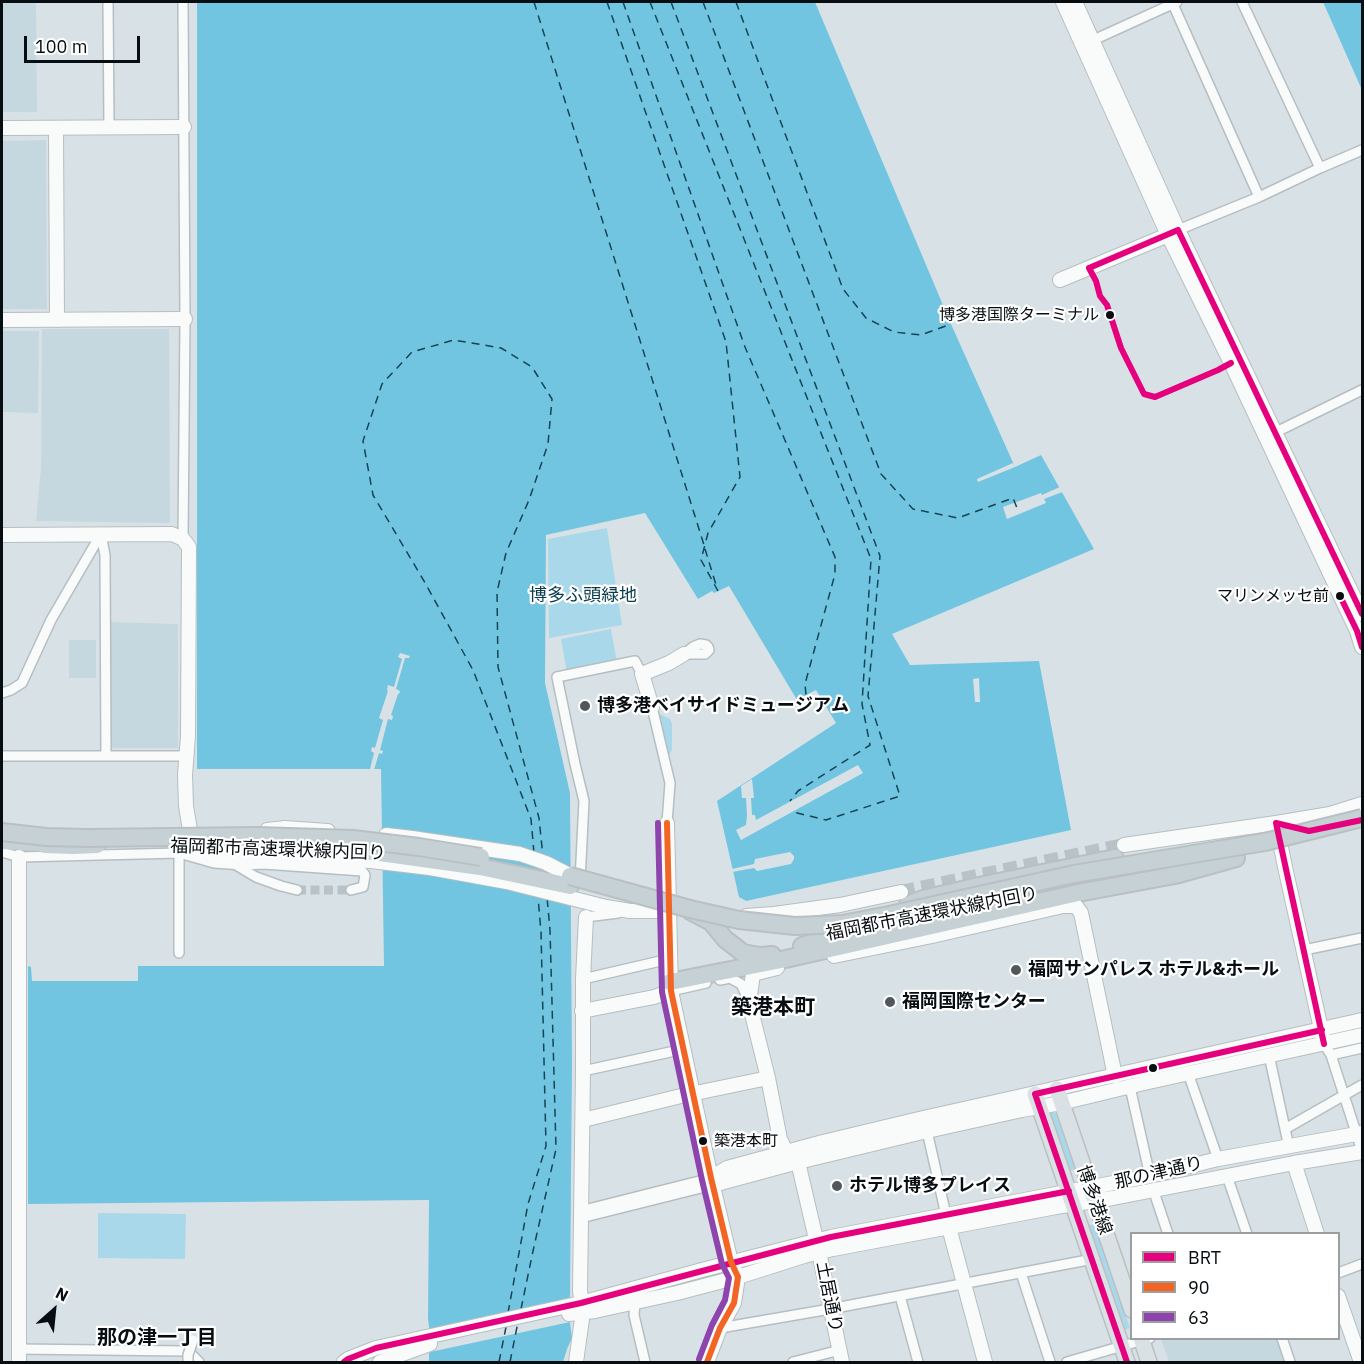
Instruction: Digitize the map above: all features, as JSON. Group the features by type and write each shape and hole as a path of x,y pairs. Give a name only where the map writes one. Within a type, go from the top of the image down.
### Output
{"highway":[{"path":"2,833 88,838 291,836 352,839 481,857 575,878 739,920 819,926 889,915 1074,874 1292,836 1362,819"},
{"name":"福岡都市高速環状線内回り","path":"2,833 46,840 158,846 351,849 417,857 570,886 688,919 737,930 766,935 819,937 891,925 1076,884 1236,858 1362,827"},
{"path":"2,841 26,844 108,845 183,836"},
{"path":"670,908 693,912 711,922 725,939 743,953 760,956 780,953 867,923 923,899 979,886 1115,858 1292,836"},
{"path":"2,841 73,846 125,844"},
{"path":"671,986 1078,893 1175,875 1236,858"},
{"path":"670,908 708,928 728,954 739,961 748,964 781,960"}],"main road":[{"name":"博多港線","path":"1059,1096 1130,1307"},
{"name":"博多港線","path":"1037,1100 1127,1362"},
{"path":"1144,1340 1149,1362"}],"street":[{"path":"108,2 109,127"},
{"path":"183,2 185,319 183,539"},
{"path":"1063,2 1088,42"},
{"path":"1075,2 1088,42 1231,363 1362,614"},
{"path":"1088,42 1174,2 1260,197"},
{"path":"1242,2 1320,168"},
{"path":"2,128 184,127"},
{"path":"56,128 57,320"},
{"path":"1060,280 1260,197 1362,150"},
{"path":"2,320 185,319"},
{"path":"1270,434 1362,390"},
{"path":"1270,434 1360,630 1362,646"},
{"path":"2,693 22,683 51,620 101,534"},
{"path":"101,534 105,555 106,755"},
{"path":"2,535 172,534 183,539 189,547 188,736 183,791 184,825 190,842 207,854 371,861 430,868 507,882 630,911"},
{"path":"642,674 684,654"},
{"path":"575,878 581,857 584,801 557,677 635,661 642,674 652,707 670,783 667,860 671,986 712,1181 732,1262 734,1303 720,1328 707,1362"},
{"path":"2,756 186,756"},
{"path":"185,775 187,819 190,830 196,837 285,828 412,838 520,854 546,863 575,878 670,908 731,917 840,905 901,892"},
{"path":"1124,845 1330,814 1362,804"},
{"path":"1276,823 1309,831 1362,819"},
{"path":"1276,823 1322,1029 1344,1095 1360,1133 1362,1151"},
{"path":"2,852 18,857 179,853 214,863 362,871 365,875 363,887 351,890"},
{"path":"178,953 179,853"},
{"path":"18,857 18,1355 185,1351 199,1362"},
{"path":"236,864 256,877 297,890"},
{"path":"749,1002 753,974 1063,906 1076,906 1081,913 1115,1076"},
{"path":"576,1362 576,1309 580,1291 582,1011 586,917 670,908"},
{"path":"1304,950 1362,938"},
{"path":"583,979 669,959"},
{"path":"582,1011 654,997 671,986 730,978 741,984 749,1002 780,1139 786,1152"},
{"path":"1059,1096 1115,1076 1362,1020"},
{"path":"1328,1050 1362,1035"},
{"path":"712,1181 727,1168 919,1119 1130,1086 1269,1055 1362,1048"},
{"path":"583,1071 684,1049"},
{"path":"1269,1055 1288,1147"},
{"path":"1188,1073 1218,1159"},
{"path":"583,1120 768,1078"},
{"path":"1285,1129 1362,1085"},
{"path":"1130,1086 1150,1176"},
{"path":"581,1214 588,1209 1022,1110 1037,1100"},
{"path":"927,1131 985,1362"},
{"name":"那の津通り","path":"576,1309 732,1262 1092,1194 1150,1176 1218,1159 1360,1133"},
{"name":"那の津通り","path":"1092,1194 1155,1190 1362,1151"},
{"name":"土居通り","path":"798,1162 841,1356"},
{"path":"1294,1163 1317,1232"},
{"path":"1227,1176 1247,1232"},
{"path":"1155,1190 1168,1232"},
{"name":"那の津通り","path":"576,1309 635,1302 733,1279 818,1247"},
{"path":"720,1328 1093,1259"},
{"path":"1340,1272 1362,1264"},
{"path":"1021,1273 1050,1362"},
{"path":"698,1362 711,1326 733,1279"},
{"path":"900,1296 918,1362"},
{"path":"635,1302 634,1315 645,1362"},
{"path":"1340,1302 1361,1362"},
{"path":"344,1362 376,1348 430,1340 576,1309"},
{"path":"188,1362 188,1355 194,1340"},
{"path":"380,1362 430,1340"},
{"path":"1067,1362 1141,1340"},
{"path":"1283,1340 1290,1362"},
{"path":"793,1362 841,1356"}],"shaded area":[{"path":"2,2 36,2 37,112 2,112"},
{"path":"197,2 815,2 951,324 1015,467 1041,455 1094,549 892,634 910,665 1039,661 1071,830 746,901 739,897 717,801 836,723 816,690 797,700 729,586 714,593 712,591 698,599 645,513 546,535 545,683 570,793 572,1064 570,1323 572,1338 563,1362 429,1362 429,1200 28,1204 28,966 31,967 32,981 138,981 138,966 384,966 381,769 197,769"},
{"path":"1323,2 1362,2 1362,90"},
{"path":"46,140 47,309 2,309 2,141"},
{"path":"42,329 169,329 170,523 36,521 41,468"},
{"path":"2,331 39,331 38,413 2,412"},
{"path":"110,622 178,624 178,748 113,748 109,745"},
{"path":"69,640 96,640 96,678 69,678"},
{"path":"1161,1340 1279,1340 1287,1362 1169,1362"}],"green space":[{"name":"博多ふ頭緑地","path":"607,528 622,625 549,638 548,539"},
{"path":"611,629 617,663 567,673 561,639"},
{"path":"658,713 670,719 672,724 672,750 668,757"},
{"path":"1051,1109 1056,1114 1075,1169 1067,1172 1048,1114"},
{"path":"98,1213 186,1214 185,1259 98,1258"},
{"path":"1094,1224 1130,1328 1125,1330 1089,1225"}],"pier":[{"path":"1013,463 1015,467 978,482 977,479"},
{"path":"1062,486 1065,491 1044,499 1046,503 1007,519 1003,507"},
{"path":"400,653 410,656 405,658 396,689 400,691 391,715 392,720 388,719 380,750 383,751 382,754 379,753 374,770 370,769 374,753 371,751 372,747 375,748 383,720 379,718 388,685 394,687 402,659 398,657"},
{"path":"979,678 980,702 975,702 973,679"},
{"path":"858,765 863,773 741,840 736,830 746,825 747,815 746,798 742,798 741,786 752,779 754,798 751,798 752,815 755,815 756,820"},
{"path":"790,852 794,856 791,864 757,871 754,868 732,872 732,869 754,864 755,859"},
{"path":"570,1298 570,1322 430,1352 430,1329"}],"ferry route":[{"path":"534,2 704,545"},
{"path":"607,2 726,342 740,477 708,533 701,560 718,591"},
{"path":"623,2 745,347 835,557 835,574 805,684 806,695"},
{"path":"650,2 871,559 862,704 870,745 798,791 790,801"},
{"path":"671,2 880,556 868,696 900,796 826,820 793,812"},
{"path":"703,2 881,474 913,509 958,518 1013,498 1017,508"},
{"path":"736,2 843,289 866,318 894,332 921,335 951,324"},
{"path":"534,853 531,819 473,670 373,495 363,441 382,384 412,352 454,340 501,348 532,367 552,399 548,444 529,500 506,553 497,592 498,667 539,818 543,857"},
{"path":"705,549 717,588"},
{"path":"508,1313 528,1204 546,1146 541,932 538,897"},
{"path":"521,1309 556,1149 550,930 547,897"},
{"path":"510,1362 518,1322"},
{"path":"499,1362 506,1327"}],"tunnel":[{"path":"901,892 1124,845"},
{"path":"297,890 351,890"}],"transit line":[{"name":"BRT","path":"1178,230 1362,614"},
{"name":"BRT","path":"1089,268 1178,230"},
{"name":"BRT","path":"1089,268 1100,296 1107,305 1121,348 1144,394 1155,397 1231,363"},
{"name":"BRT","path":"1340,596 1362,647"},
{"name":"BRT","path":"1276,823 1309,831 1362,820"},
{"name":"63","path":"658,823 662,992 702,1180 722,1264 729,1278 725,1300 712,1325 699,1359"},
{"name":"90","path":"667,823 671,991 711,1178 731,1262 738,1277 734,1303 720,1328 707,1362"},
{"name":"BRT","path":"1276,823 1324,1044"},
{"name":"BRT","path":"1035,1094 1322,1030"},
{"name":"BRT","path":"1035,1094 1127,1362"},
{"name":"BRT","path":"344,1362 376,1348 581,1303 831,1237 1069,1191"}],"place":[{"name":"博多港国際ターミナル","path":"1110,315"},
{"name":"マリンメッセ前","path":"1340,596"},
{"name":"博多港ベイサイドミュージアム","path":"585,706"},
{"name":"福岡サンパレス ホテル&ホール","path":"1016,970"},
{"name":"福岡国際センター","path":"890,1002"},
{"name":"築港本町","path":"703,1141"},
{"name":"ホテル博多プレイス","path":"837,1186"}],"district":[{"name":"築港本町","path":"773,1008"},
{"name":"那の津一丁目","path":"157,1338"}]}
